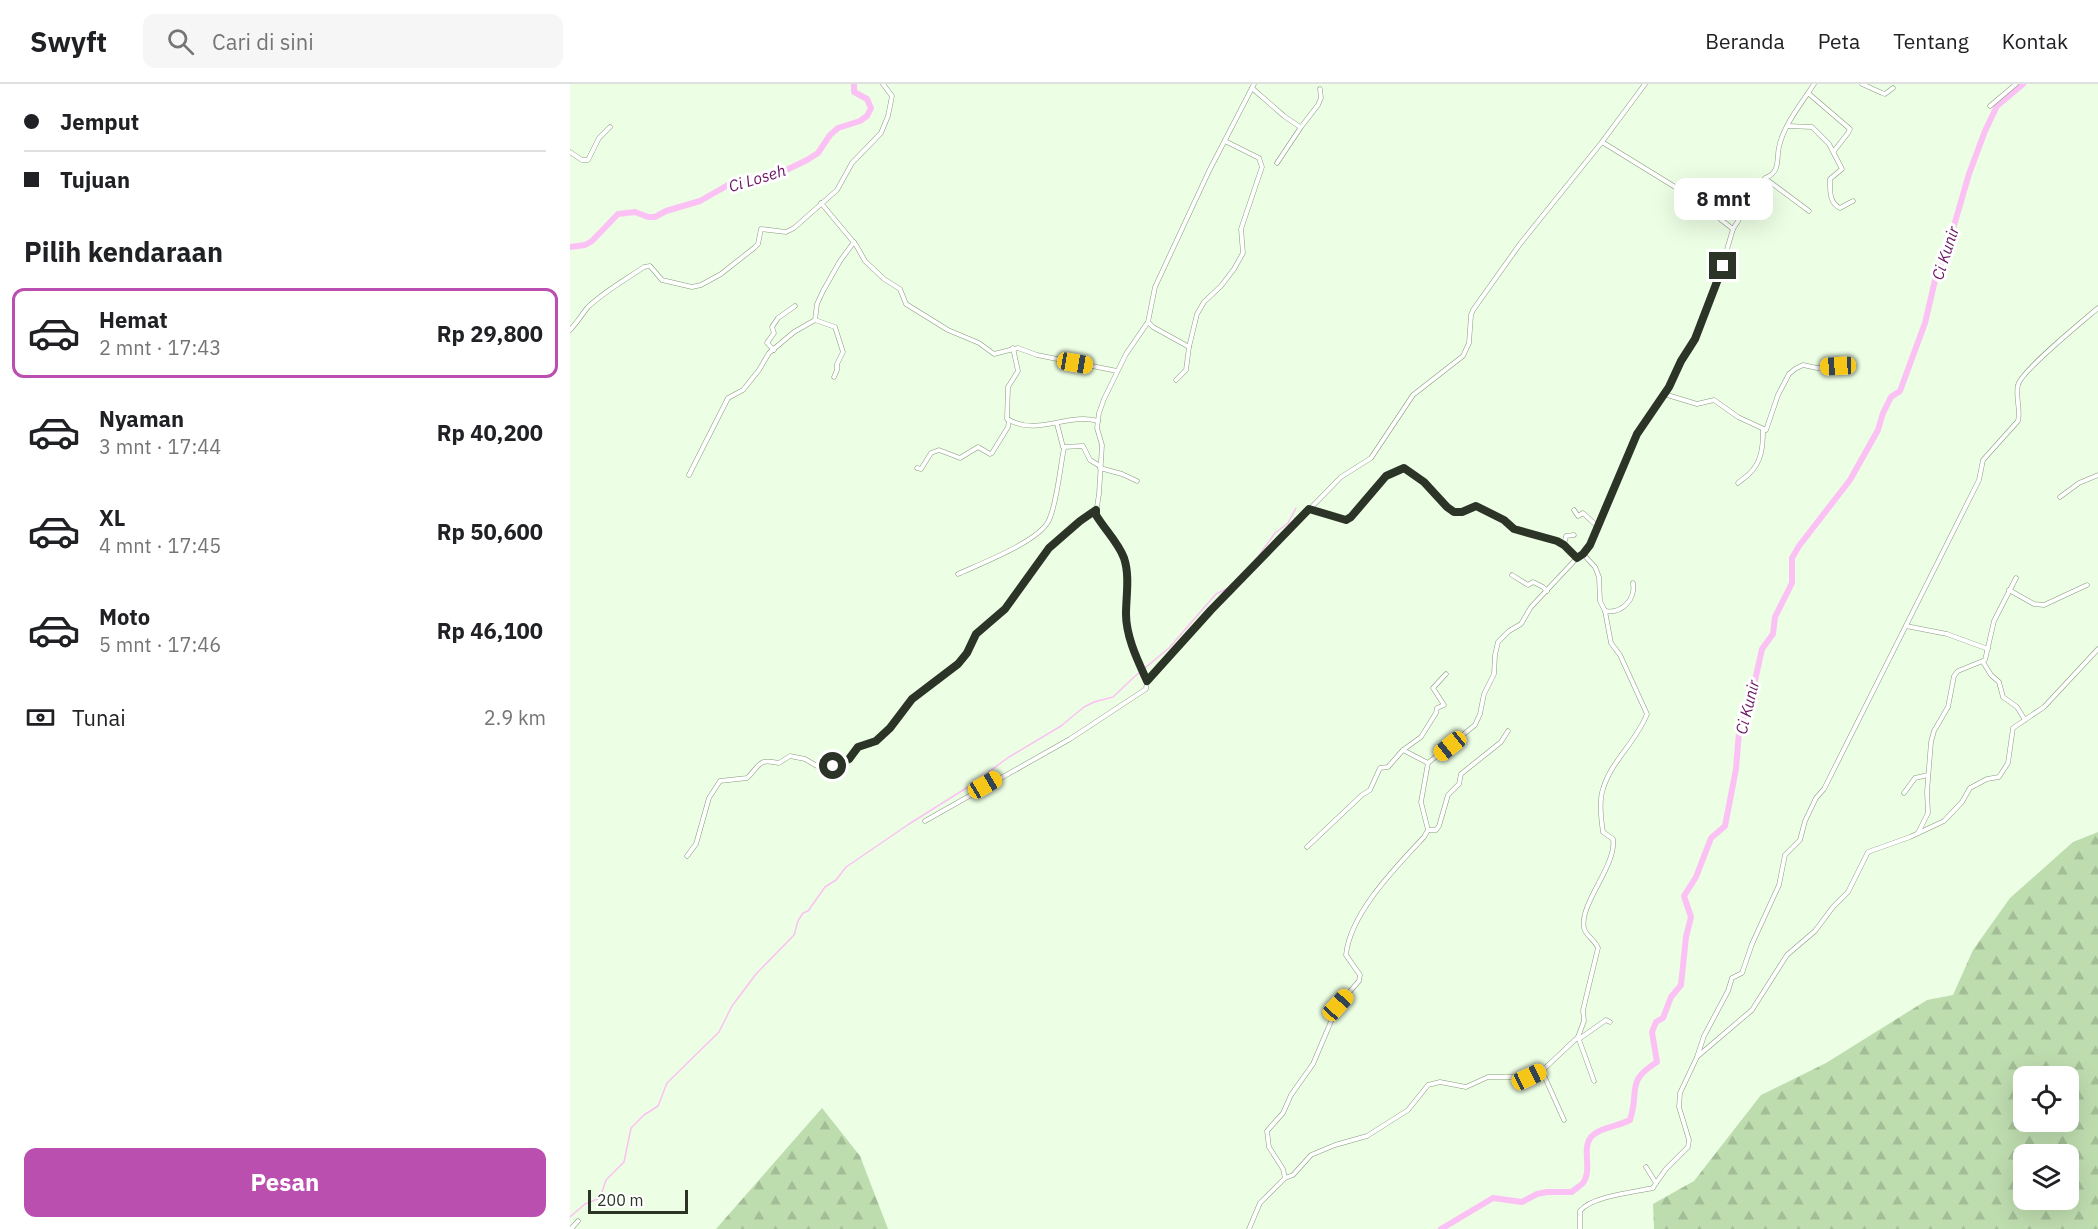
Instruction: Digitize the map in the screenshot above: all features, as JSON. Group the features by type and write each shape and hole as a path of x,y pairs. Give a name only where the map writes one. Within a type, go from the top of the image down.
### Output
{"street":[{"path":"570,330 588,308 604,294 644,267 652,268 666,282 674,281 690,287 701,285 722,274 756,246 761,230 790,231 837,190 852,163 883,129 892,96 883,84"},
{"path":"1147,681 1211,610 1343,475 1371,459 1413,395 1463,356 1469,343 1473,310 1520,244 1602,142 1645,84"},
{"path":"1285,1178 1269,1147 1267,1131 1283,1113 1288,1100 1313,1064 1338,1005 1359,981 1360,975 1346,955 1356,925 1381,884 1428,830 1421,802 1428,763 1475,725 1484,694 1494,674 1498,642 1509,631 1521,624 1531,607 1590,545 1637,434 1664,394 1695,339 1716,287 1733,229 1765,178 1772,176 1777,168 1779,147 1788,126 1814,84"},
{"path":"1862,84 1885,94 1893,88"},
{"path":"1990,106 2016,84"},
{"path":"926,821 1070,739 1123,702 1144,691 1147,686 1127,625 1124,557 1096,515 1102,446 1097,428 1104,399 1126,354 1148,322 1155,287 1253,86 1284,116 1300,127"},
{"path":"1277,163 1300,127 1320,102 1320,89"},
{"path":"1808,93 1850,129 1834,151"},
{"path":"1788,126 1812,127 1834,151 1842,169 1830,179 1832,200 1840,208 1853,201"},
{"path":"570,152 582,160 588,160 599,138 610,127"},
{"path":"1176,380 1186,370 1197,314 1204,302 1221,286 1234,269 1244,251 1241,229 1262,167 1259,158 1225,141"},
{"path":"1602,142 1680,190 1709,195 1720,219 1733,229"},
{"path":"1765,178 1809,211"},
{"path":"1714,202 1727,190"},
{"path":"821,203 854,242 870,267 900,289 903,300 911,308 948,330 979,343 994,354 1013,348 1117,371"},
{"path":"815,320 817,304 823,291 854,242"},
{"path":"774,350 767,343 774,333 772,327 776,320 795,306"},
{"path":"1580,1229 1579,1215 1583,1207 1616,1195 1653,1188 1666,1169 1688,1147 1689,1140 1679,1100 1680,1093 1704,1036 1728,992 1732,978 1742,973 1780,882 1785,855 1800,840 1803,826 1816,798 1824,789 1979,480 1983,460 2018,422 2017,388 2020,380 2042,357 2098,308"},
{"path":"689,475 728,398 743,390 759,370 767,355 794,332 815,320"},
{"path":"815,320 836,328 843,352 834,377"},
{"path":"1148,322 1189,347"},
{"path":"1013,348 1018,371 1008,387 1006,418 1021,425 1057,424 1084,418 1098,421"},
{"path":"1763,430 1768,428 1778,395 1789,374 1803,365 1816,368 1838,366"},
{"path":"1664,394 1695,404 1714,400 1738,417 1763,430"},
{"path":"917,468 921,469 931,453 939,450 960,458 974,447 992,453 1008,427 1009,420"},
{"path":"958,574 1017,547 1045,527 1051,516 1064,448 1057,424"},
{"path":"1738,483 1750,474 1757,464 1763,444 1763,430"},
{"path":"1064,448 1083,446 1090,460 1100,467 1137,481"},
{"path":"1309,509 1346,520 1386,476 1404,468 1424,482 1454,512 1462,512 1476,506 1504,520 1514,529 1557,541 1577,558"},
{"path":"2060,497 2079,483 2098,475"},
{"path":"687,856 696,844 709,798 717,783 723,779 747,778 759,763 768,761 779,763 790,756 805,759 822,769 826,768 845,762 858,747 876,741 890,728 912,699 963,659 976,634 1005,609 1053,543 1096,510"},
{"path":"1574,510 1578,516 1583,513 1598,527"},
{"path":"1564,545 1566,536 1574,535"},
{"path":"1583,554 1598,573 1600,604 1605,611 1612,644 1620,655 1647,714 1617,760 1602,790 1603,832 1614,841 1607,867 1584,920 1585,931 1598,948 1583,1010 1584,1021 1579,1038 1594,1081"},
{"path":"1512,574 1528,585 1533,582 1546,591"},
{"path":"1983,662 1994,621 2016,578"},
{"path":"1605,611 1613,612 1623,607 1633,596 1633,584"},
{"path":"2009,590 2034,604 2044,605 2087,585"},
{"path":"1906,626 1947,634 1988,649"},
{"path":"1697,1056 1752,1010 1787,955 1815,931 1848,892 1868,852 1918,834 1950,816 1970,788 2002,774 2008,763 2013,728 2044,707 2098,649"},
{"path":"1983,662 1991,675 1999,682 2002,697 2017,707 2025,720"},
{"path":"1918,834 1928,811 1931,742 1934,731 1948,707 1954,676 1961,669 1983,662"},
{"path":"1307,848 1365,792 1368,792 1380,768 1388,767 1403,750 1421,737 1436,714 1437,708 1444,705 1433,688 1446,674"},
{"path":"1428,830 1436,830 1439,826 1448,795 1460,784 1461,774 1501,742 1508,731"},
{"path":"1403,750 1428,763"},
{"path":"1904,793 1915,778 1928,775"},
{"path":"1924,820 1927,829"},
{"path":"1249,1229 1260,1203 1314,1154 1367,1136 1408,1110 1428,1085 1440,1082 1466,1086 1488,1077 1527,1077 1542,1071 1579,1038 1602,1022 1606,1020 1610,1022"},
{"path":"1542,1071 1564,1120"},
{"path":"1646,1167 1656,1183"},
{"path":"571,1229 578,1221"}],"green space":[{"path":"2098,832 2098,1229 1654,1229 1653,1204 1694,1181 1761,1095 1826,1063 1927,1000 1953,995 1973,950 2010,898 2073,842"},
{"path":"822,1108 860,1156 888,1229 716,1229"}],"waterway":[{"name":"Ci Loseh","path":"570,247 585,245 592,241 618,214 635,212 655,217 666,211 700,201 735,181 761,180 807,160 818,153 830,135 838,128 860,121 867,116 871,108 867,99 854,92 854,84"},
{"name":"Ci Kunir","path":"1441,1229 1493,1198 1522,1202 1537,1194 1572,1192 1586,1178 1587,1148 1591,1137 1599,1131 1630,1120 1637,1081 1647,1069 1657,1062 1652,1032 1656,1022 1663,1018 1671,997 1681,985 1686,937 1691,917 1684,896 1696,877 1711,838 1725,826 1736,769 1739,732 1754,685 1762,649 1773,634 1775,617 1792,583 1792,558 1850,480 1878,430 1891,397 1900,391 1925,323 1936,276 1946,253 1969,174 1985,131 1997,106 2023,84"},
{"path":"570,1217 585,1204 600,1198 606,1180 624,1162 631,1128 644,1115 658,1106 667,1083 719,1032 732,1006 756,974 794,935 803,913 808,911 825,887 836,880 846,867 968,787 1009,757 1061,726 1084,707 1113,697 1169,648 1216,594 1228,588 1257,558 1275,533 1288,523 1296,508"}],"route":[{"path":"833,766 849,759 856,748 876,741 890,728 912,699 958,664 967,653 976,634 1005,609 1049,548 1096,510 1096,515 1124,557 1127,625 1138,663 1147,681 1211,610 1309,509 1346,520 1386,476 1404,468 1424,482 1454,512 1462,512 1476,506 1504,520 1514,529 1557,541 1577,558 1590,545 1637,434 1669,387 1681,361 1695,339 1723,266"}]}
